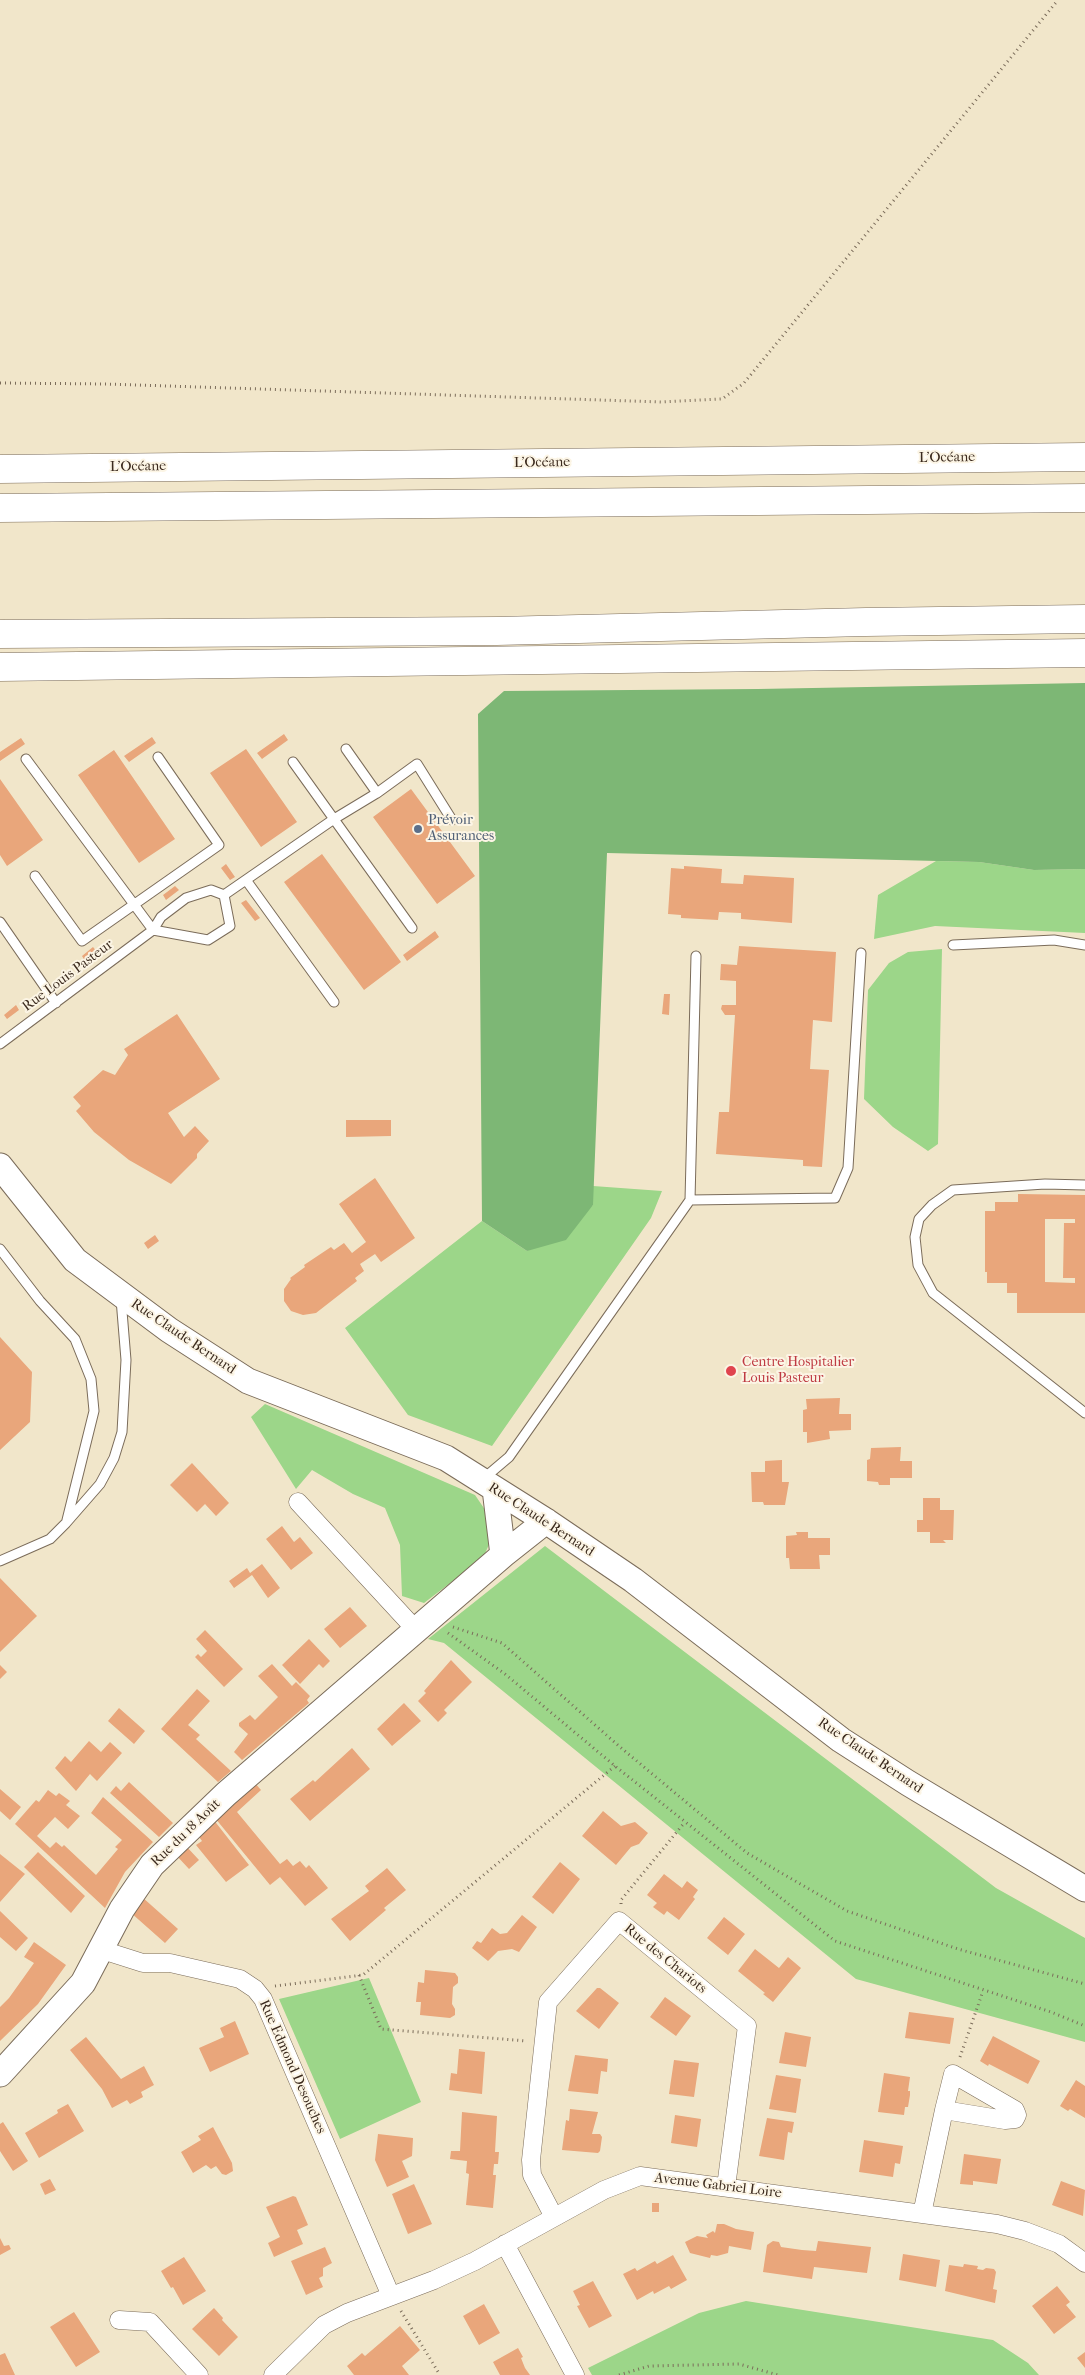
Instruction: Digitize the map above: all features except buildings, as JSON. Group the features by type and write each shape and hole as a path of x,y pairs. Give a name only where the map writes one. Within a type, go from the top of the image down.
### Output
{"main road":[{"name":"L’Océane","path":"0,469 1085,457"},
{"path":"0,508 1085,498"},
{"path":"0,634 497,631 1085,619"},
{"path":"0,666 1085,653"}],"street":[{"name":"Rue Claude Bernard","path":"0,1166 75,1260 169,1330 248,1381 446,1458 546,1521 633,1580 841,1740 908,1783 1085,1889"},
{"path":"488,1485 504,1555"},
{"path":"298,1502 422,1625"},
{"name":"Rue du 18 Août","path":"0,2074 83,1983 99,1949 122,1909 152,1865 226,1794 546,1521"},
{"name":"Rue des Chariots","path":"554,2216 532,2175 531,2160 548,2002 619,1921 748,2026 726,2187"},
{"name":"Rue Edmond Desouches","path":"99,1949 143,1964 170,1964 240,1979 255,1989 263,1999 392,2296"},
{"path":"922,2214 944,2110 953,2074 1010,2106 1017,2115 1014,2119 1005,2120 944,2110"},
{"name":"Avenue Gabriel Loire","path":"273,2375 324,2325 347,2313 434,2280 604,2190 640,2176 998,2224 1025,2230 1059,2244 1085,2263"},
{"path":"505,2244 575,2375"},
{"path":"119,2320 150,2322 199,2375"}],"lane":[{"path":"346,749 377,793"},
{"path":"36,876 82,941 219,845 158,757"},
{"path":"26,759 153,930 208,940 230,926 224,895 334,819 377,793 417,764 452,820"},
{"path":"293,762 412,928"},
{"path":"246,880 334,1002"},
{"name":"Rue Louis Pasteur","path":"0,1044 153,930 160,918 186,898 211,890 224,895"},
{"path":"0,922 56,1003"},
{"path":"953,945 1054,940 1085,944"},
{"path":"690,1200 835,1198 848,1168 861,953"},
{"path":"488,1485 690,1200 696,956"},
{"path":"1085,1185 1045,1184 953,1190 932,1205 919,1220 915,1237 918,1265 933,1293 1085,1412"},
{"path":"0,1249 40,1301 75,1340 91,1379 94,1411 66,1523"},
{"path":"0,1561 50,1539 100,1484 114,1458 122,1432 126,1360 120,1294"}],"path":[{"path":"0,383 106,384 662,402 722,399 744,382 1058,0"},
{"path":"422,1625 506,1674 615,1766 835,1941 1085,2026"},
{"path":"422,1625 502,1643 620,1747 747,1853 847,1911 958,1949 1085,1984"},
{"path":"255,1989 363,1974 615,1766"},
{"path":"619,1921 621,1900 685,1822"},
{"path":"358,1975 381,2029 544,2043"},
{"path":"953,2074 983,1991"},
{"path":"392,2296 440,2375"},
{"path":"619,2375 649,2366 739,2364 778,2375"}],"green space":[{"path":"1085,683 1085,869 1034,870 979,862 607,853 593,1205 566,1240 527,1251 482,1221 478,714 504,691"},
{"path":"936,861 979,862 1034,870 1085,869 1085,933 935,926 874,939 878,895"},
{"path":"942,949 938,1144 928,1151 893,1127 864,1099 868,990 889,963 908,952"},
{"path":"593,1186 662,1191 651,1218 492,1446 408,1415 345,1328 482,1221 527,1251 593,1205"},
{"path":"265,1404 475,1495 492,1520 491,1540 483,1558 424,1603 402,1596 400,1545 385,1508 353,1494 312,1470 296,1489 251,1417"},
{"path":"545,1546 996,1888 1085,1938 1085,2042 856,1979 444,1643 428,1639"},
{"path":"369,1978 421,2102 340,2139 279,1999"},
{"path":"746,2301 993,2340 1028,2363 1039,2375 592,2375 588,2368 699,2313"}],"place":[{"name":"Prévoir Assurances","path":"418,829"},
{"name":"Centre Hospitalier Louis Pasteur","path":"731,1371"}]}
